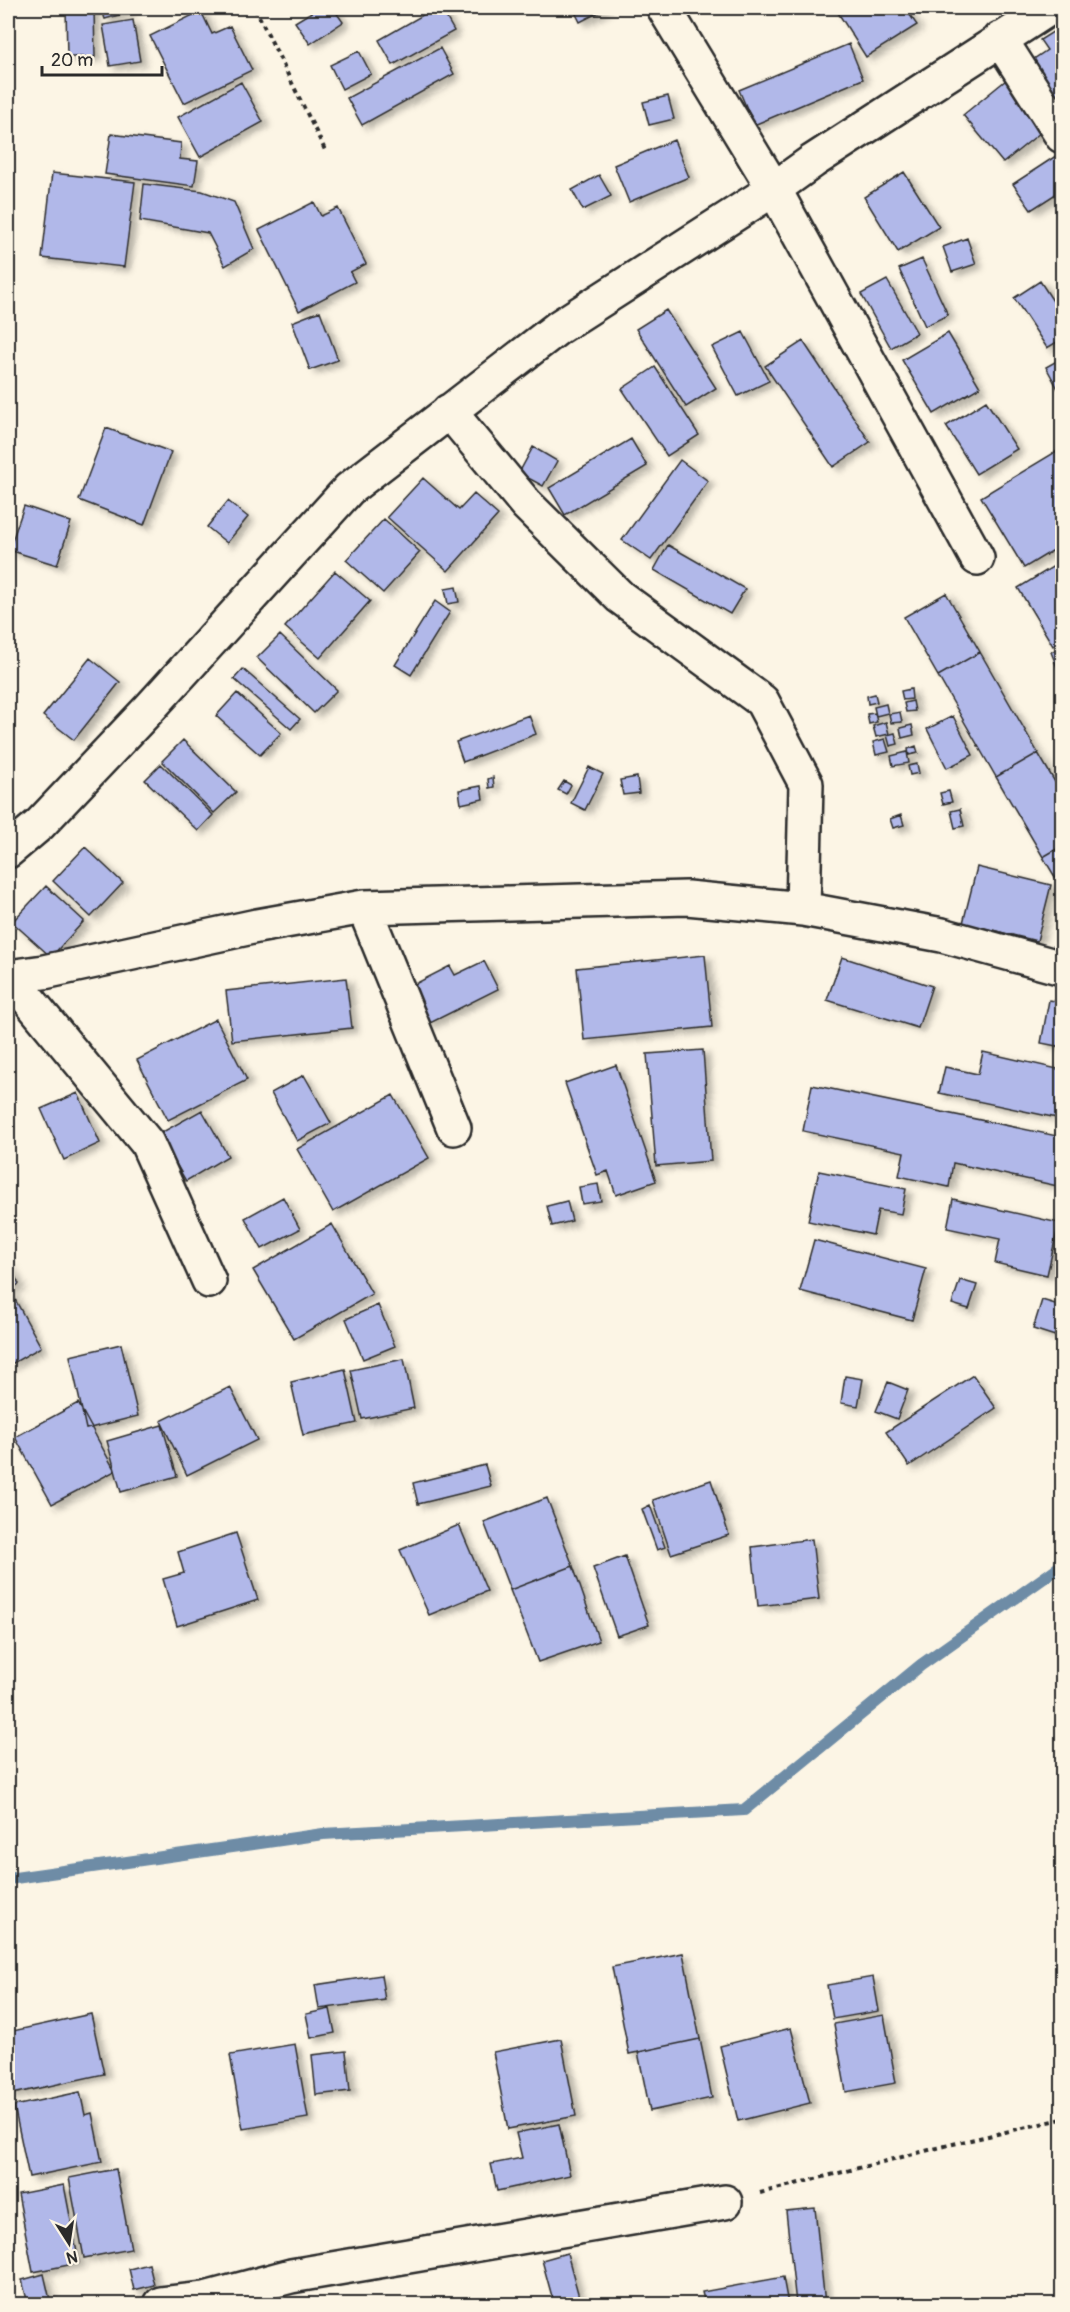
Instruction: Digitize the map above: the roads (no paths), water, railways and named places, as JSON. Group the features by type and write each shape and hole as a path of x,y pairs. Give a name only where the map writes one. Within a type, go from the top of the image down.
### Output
{"street":[{"path":"664,8 774,189 977,558"},
{"path":"8,851 40,824 149,709 349,489 559,327 1050,8"},
{"path":"1000,39 1062,136"},
{"path":"450,411 526,504 620,597 762,701 807,784 803,909"},
{"path":"9,977 44,972 257,926 364,907 687,898 803,909 942,935 1062,968"},
{"path":"364,907 454,1128"},
{"path":"9,977 147,1143 209,1281"},
{"path":"160,2304 205,2302 291,2276 725,2202"}],"waterway":[{"path":"8,1879 323,1834 744,1810 921,1665 1062,1565"}]}
